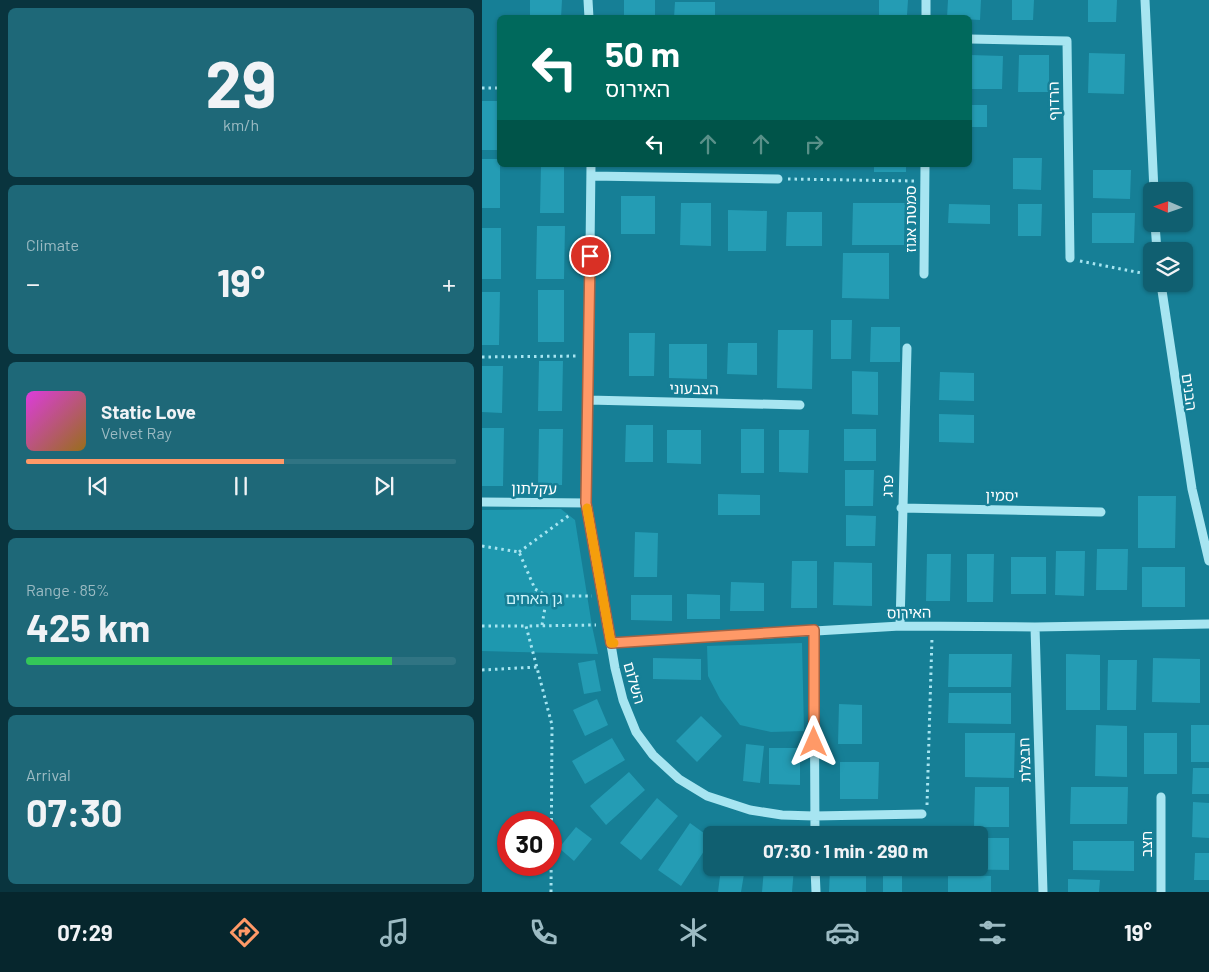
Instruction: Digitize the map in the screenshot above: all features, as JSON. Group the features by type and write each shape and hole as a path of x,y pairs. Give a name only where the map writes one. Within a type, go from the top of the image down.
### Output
{"street":[{"path":"588,0 589,15"},
{"path":"926,0 926,15"},
{"path":"1145,0 1154,182"},
{"name":"הרדוף","path":"972,38 1067,41 1070,258"},
{"name":"השלום","path":"591,167 586,503 623,700 636,732 653,755 679,779 707,796 750,810 782,815 814,816 922,814"},
{"name":"סמטת אגוז","path":"924,274 925,167"},
{"path":"590,176 778,179"},
{"name":"הבנים","path":"1162,292 1190,480 1208,561"},
{"name":"פרג","path":"900,626 901,508 907,348"},
{"name":"הצבעוני","path":"588,400 800,405"},
{"name":"עקלתון","path":"482,502 586,503"},
{"name":"יסמין","path":"901,508 1102,512"},
{"name":"האירוס","path":"611,643 900,626 1035,627 1208,624"},
{"name":"חבצלת","path":"1035,627 1044,892"},
{"path":"814,630 815,826"},
{"name":"חצב","path":"1161,797 1161,892"},
{"path":"815,876 816,892"}],"path":[{"path":"482,88 497,88"},
{"path":"778,179 925,181"},
{"path":"1070,258 1143,273"},
{"path":"482,357 588,356"},
{"path":"482,546 519,552 586,503"},
{"path":"519,552 535,589 547,596 602,596"},
{"path":"542,625 547,596"},
{"path":"482,626 596,625"},
{"path":"526,626 552,725 551,892"},
{"path":"922,814 927,809 932,626"},
{"path":"482,670 537,667"}],"green space":[{"name":"גן האחים","path":"561,509 575,520 598,654 482,651 482,510"},
{"path":"802,643 804,731 771,732 740,725 720,699 708,676 707,646"}],"building":[{"path":"530,0 562,0 561,15 530,15"},
{"path":"624,0 655,0 655,15 624,15"},
{"path":"879,0 908,0 907,15 879,15"},
{"path":"948,0 981,0 980,20 972,20 972,15 947,15"},
{"path":"1012,0 1034,0 1033,20 1012,20"},
{"path":"1088,0 1117,0 1116,22 1088,22"},
{"path":"675,2 715,2 715,15 674,15"},
{"path":"1089,53 1125,54 1124,94 1088,93"},
{"path":"972,55 1003,56 1002,89 972,89"},
{"path":"1019,55 1049,55 1049,92 1018,92"},
{"path":"482,101 497,101 497,150 482,150"},
{"path":"972,105 987,105 987,127 972,127"},
{"path":"1013,158 1042,158 1041,190 1013,189"},
{"path":"482,159 497,159 497,167 500,167 500,208 482,208"},
{"path":"541,167 564,167 564,213 540,213"},
{"path":"874,167 906,167 906,172 874,172"},
{"path":"1093,170 1131,170 1130,199 1093,198"},
{"path":"621,196 655,196 655,234 621,234"},
{"path":"681,203 711,203 711,246 680,245"},
{"path":"853,203 905,203 904,245 852,245"},
{"path":"949,204 990,205 990,224 948,223"},
{"path":"1018,204 1042,204 1041,236 1018,236"},
{"path":"728,210 767,211 766,251 728,251"},
{"path":"787,212 822,212 822,246 786,246"},
{"path":"1092,213 1135,213 1134,243 1092,243"},
{"path":"537,226 565,226 564,279 536,279"},
{"path":"482,228 501,228 501,279 482,279"},
{"path":"843,253 889,253 889,299 842,298"},
{"path":"538,290 564,290 564,342 538,342"},
{"path":"482,292 500,292 499,345 482,345"},
{"path":"831,320 852,320 851,359 831,359"},
{"path":"871,327 900,327 900,362 870,362"},
{"path":"778,330 813,330 812,389 777,388"},
{"path":"629,333 655,333 654,376 629,376"},
{"path":"728,343 757,343 757,375 727,374"},
{"path":"669,344 707,344 707,379 669,378"},
{"path":"539,361 563,361 562,411 538,411"},
{"path":"482,366 503,366 502,413 482,412"},
{"path":"852,371 878,372 878,415 852,414"},
{"path":"940,372 974,373 974,401 939,400"},
{"path":"939,414 974,415 974,443 939,442"},
{"path":"626,425 653,425 653,462 625,462"},
{"path":"482,428 504,428 503,486 482,486"},
{"path":"539,429 563,429 562,485 538,485"},
{"path":"741,429 764,429 764,473 741,473"},
{"path":"844,429 876,429 876,461 844,461"},
{"path":"667,430 701,430 701,464 667,463"},
{"path":"779,430 809,430 808,473 779,472"},
{"path":"845,470 874,470 873,506 845,506"},
{"path":"718,494 760,495 760,515 718,515"},
{"path":"1138,496 1176,496 1175,548 1138,548"},
{"path":"846,515 876,516 875,546 846,546"},
{"path":"635,532 658,533 657,577 634,577"},
{"path":"1097,549 1128,549 1127,590 1096,590"},
{"path":"1056,551 1085,551 1084,596 1055,595"},
{"path":"927,554 951,554 950,601 926,601"},
{"path":"967,554 994,554 993,602 967,602"},
{"path":"1011,557 1046,557 1046,594 1011,594"},
{"path":"792,561 817,561 817,608 791,608"},
{"path":"834,562 872,563 872,606 833,605"},
{"path":"1142,567 1185,567 1185,607 1142,607"},
{"path":"731,582 764,583 764,611 730,611"},
{"path":"687,594 720,595 720,619 687,619"},
{"path":"631,595 672,595 672,621 631,620"},
{"path":"949,654 1012,654 1011,687 948,687"},
{"path":"1066,654 1100,655 1100,710 1066,710"},
{"path":"653,658 701,659 701,680 653,679"},
{"path":"1153,658 1200,659 1200,703 1152,702"},
{"path":"595,660 601,691 584,694 578,663"},
{"path":"1108,660 1137,660 1136,710 1107,710"},
{"path":"949,693 1011,693 1011,724 948,723"},
{"path":"597,699 608,725 585,736 573,710"},
{"path":"839,704 862,705 862,744 838,744"},
{"path":"701,716 722,736 697,762 676,741"},
{"path":"1096,725 1127,726 1127,777 1095,776"},
{"path":"1191,725 1209,725 1209,762 1191,762"},
{"path":"965,733 1015,733 1014,778 965,777"},
{"path":"1144,733 1177,733 1177,774 1144,774"},
{"path":"612,738 625,760 585,784 572,761"},
{"path":"746,744 764,746 760,783 743,781"},
{"path":"769,748 800,748 800,785 769,784"},
{"path":"840,762 879,762 878,799 840,799"},
{"path":"1193,768 1209,768 1209,794 1192,794"},
{"path":"629,772 645,790 606,825 590,806"},
{"path":"975,787 1009,787 1009,827 974,826"},
{"path":"1071,787 1128,787 1127,824 1070,824"},
{"path":"657,798 678,816 641,860 620,843"},
{"path":"1193,802 1209,803 1209,838 1192,837"},
{"path":"690,823 703,832 703,853 681,886 658,870"},
{"path":"576,827 592,839 574,861 562,851 562,844"},
{"path":"988,838 1009,838 1009,870 988,870"},
{"path":"1073,841 1134,841 1134,871 1073,870"},
{"path":"1195,853 1209,853 1209,880 1194,880"},
{"path":"720,876 744,876 741,892 718,892"},
{"path":"763,876 793,876 792,892 762,892"},
{"path":"830,876 866,876 866,892 829,892"},
{"path":"883,876 902,876 902,892 883,892"},
{"path":"948,876 991,876 991,892 948,892"},
{"path":"1068,879 1100,880 1099,892 1068,892"}],"slow traffic":[{"path":"587,508 611,643 614,643"}],"route":[{"path":"590,256 586,503 611,643 814,630 814,742"}]}
